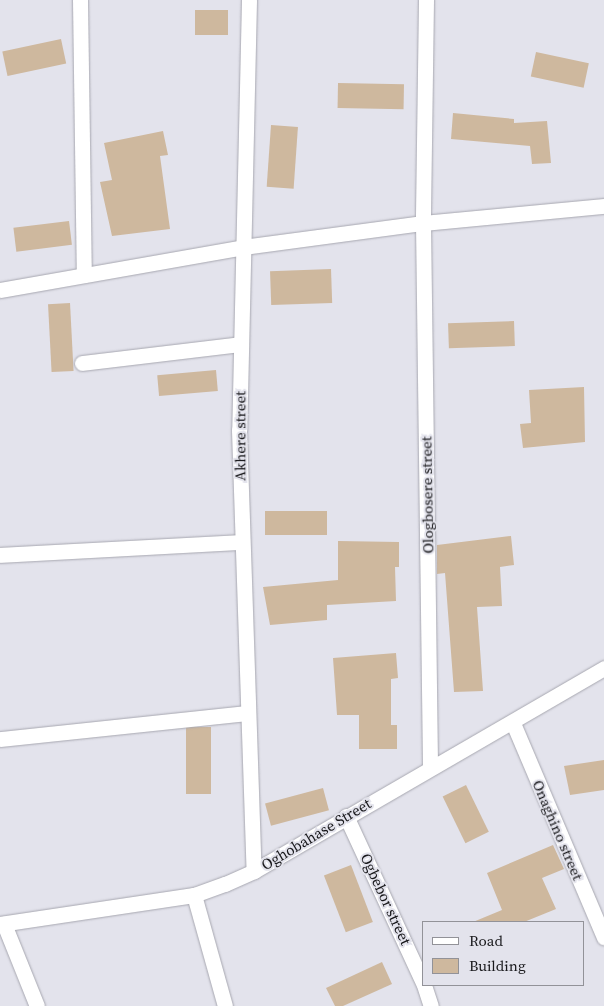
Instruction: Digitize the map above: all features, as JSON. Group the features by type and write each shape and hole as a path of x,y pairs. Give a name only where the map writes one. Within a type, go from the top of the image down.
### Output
{"street":[{"path":"80,0 84,275"},
{"name":"Akhere street","path":"248,0 241,344 240,542 254,871"},
{"name":"Ologbosere street","path":"426,0 423,223 430,768"},
{"path":"0,290 243,246 423,223 604,206"},
{"path":"82,363 241,344"},
{"path":"0,555 240,542"},
{"name":"Oghobahase Street","path":"2,924 194,895 254,871 430,768 513,723 604,668"},
{"path":"0,739 247,713"},
{"name":"Onaghino street","path":"513,723 604,937"},
{"name":"Ogbebor street","path":"346,816 422,982"},
{"path":"194,895 225,1006"},
{"path":"2,924 37,1006"},
{"name":"Ogbebor street","path":"424,986 431,1006"}],"building":[{"path":"195,10 228,10 228,35 195,35"},
{"path":"61,39 66,63 8,76 2,51"},
{"path":"536,52 589,63 584,88 531,76"},
{"path":"338,83 404,84 404,109 338,108"},
{"path":"453,113 514,119 514,123 547,121 551,163 532,164 530,146 451,139"},
{"path":"271,125 298,127 294,189 267,187"},
{"path":"163,131 168,155 160,156 170,229 112,236 100,182 112,180 104,143"},
{"path":"69,221 72,245 16,252 13,228"},
{"path":"331,269 332,303 271,305 270,271"},
{"path":"70,303 74,371 52,372 48,304"},
{"path":"514,321 515,346 449,348 448,323"},
{"path":"216,370 218,391 159,396 157,375"},
{"path":"584,387 585,442 523,448 520,424 531,423 529,390"},
{"path":"265,511 327,511 327,535 265,535"},
{"path":"511,536 514,565 500,567 502,606 477,607 483,691 454,692 445,573 437,574 437,545"},
{"path":"338,541 399,542 399,567 395,567 396,601 327,605 327,620 270,625 263,587 338,580"},
{"path":"396,653 398,678 391,679 391,725 397,725 397,749 359,749 359,715 337,715 333,658"},
{"path":"186,727 211,727 211,794 186,794"},
{"path":"604,760 604,790 570,795 564,766"},
{"path":"466,785 489,832 465,843 443,796"},
{"path":"323,788 329,810 271,826 265,804"},
{"path":"553,845 564,869 542,878 556,909 526,921 475,921 502,910 487,873"},
{"path":"351,865 373,922 346,932 324,875"},
{"path":"382,962 392,984 343,1006 335,1006 326,988"}]}
